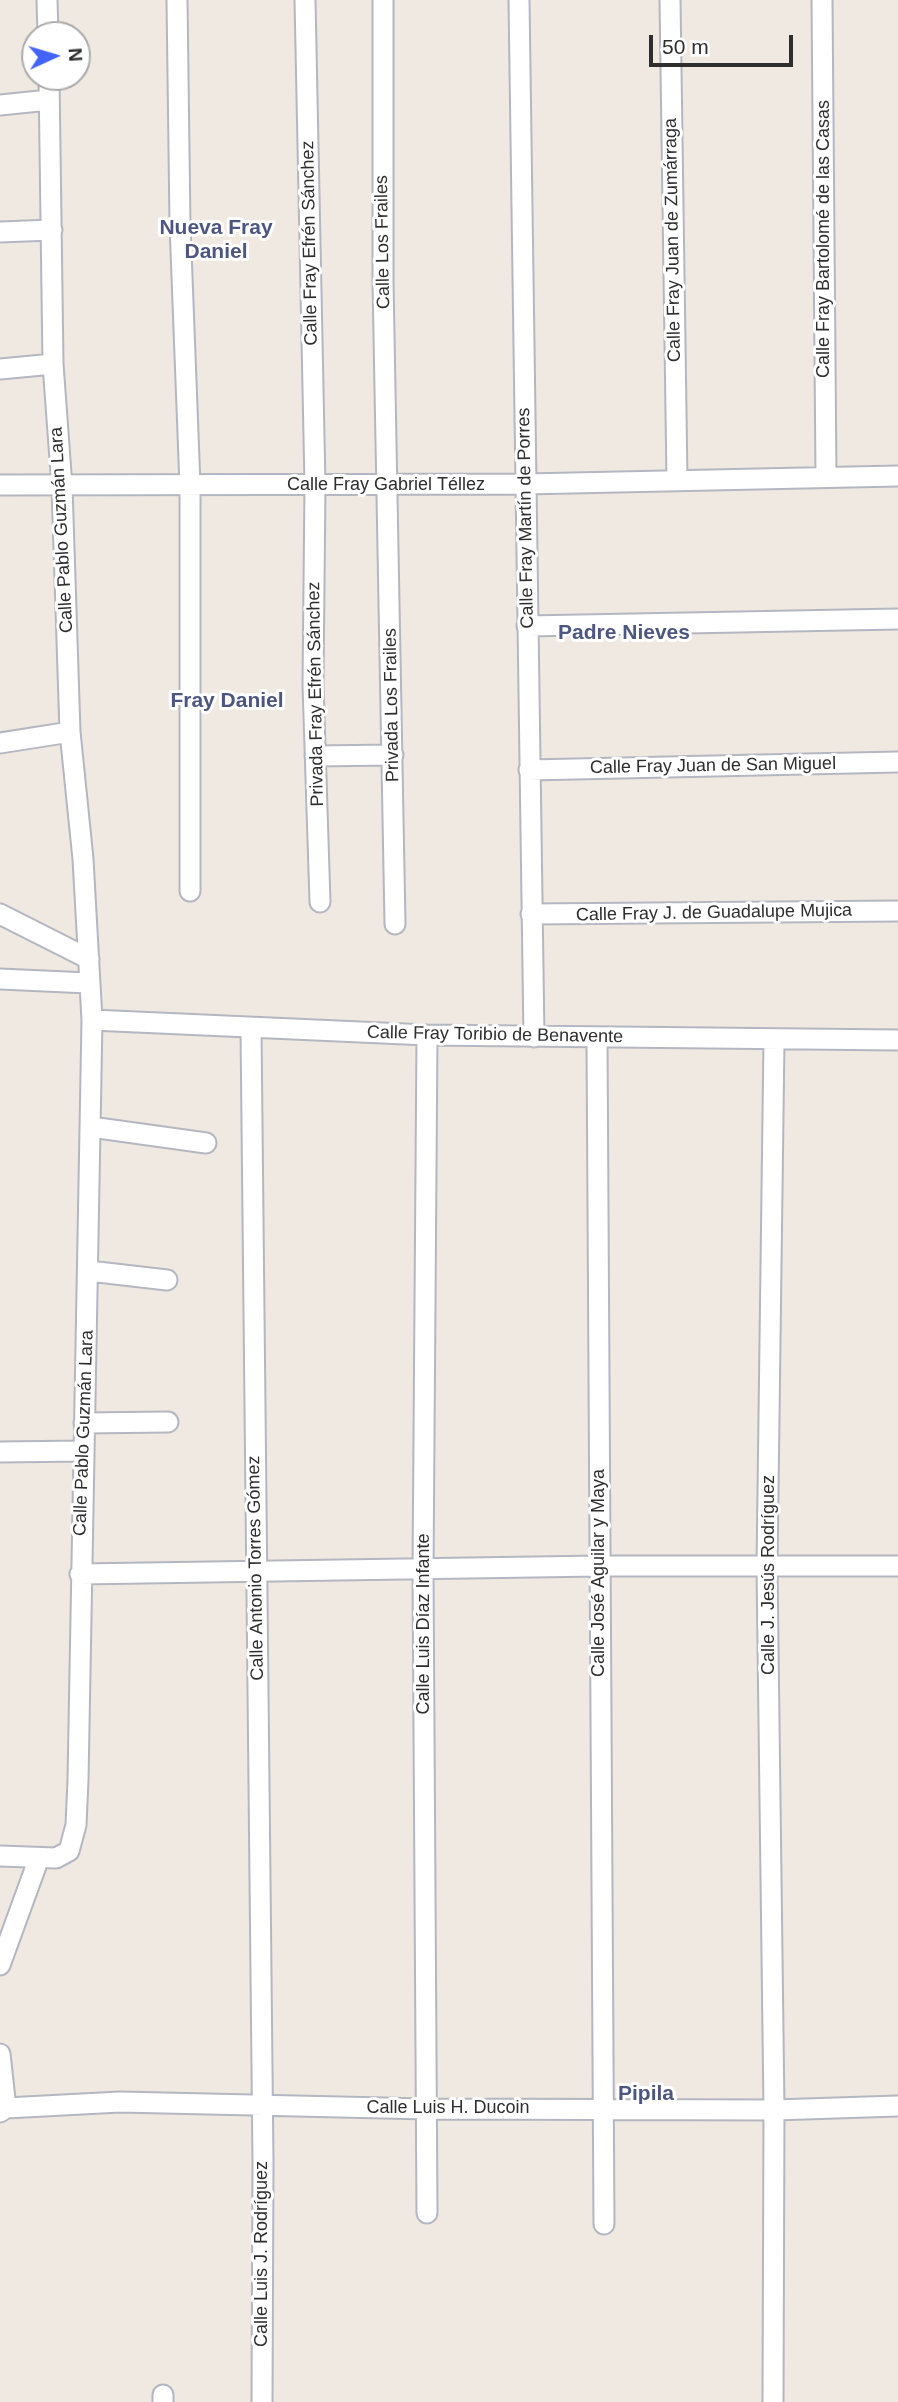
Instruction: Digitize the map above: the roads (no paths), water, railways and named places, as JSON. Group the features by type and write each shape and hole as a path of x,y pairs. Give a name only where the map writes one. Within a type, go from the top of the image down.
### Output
{"street":[{"path":"47,0 48,21"},
{"path":"177,0 180,224 190,486 190,891"},
{"name":"Calle Fray Efrén Sánchez","path":"305,0 316,485"},
{"name":"Calle Los Frailes","path":"383,0 382,226 388,485"},
{"name":"Calle Fray Martín de Porres","path":"519,0 534,1037"},
{"name":"Calle Fray Juan de Zumárraga","path":"670,0 677,480"},
{"name":"Calle Fray Bartolomé de las Casas","path":"822,0 826,477"},
{"name":"Calle Pablo Guzmán Lara","path":"39,1858 65,1855 72,1845 78,1780 80,1574 92,1127 89,959 70,732 62,487 53,364 49,91"},
{"path":"0,105 49,100"},
{"path":"0,232 52,230"},
{"path":"0,369 53,364"},
{"name":"Calle Fray Gabriel Téllez","path":"0,485 62,487 525,484 898,476"},
{"name":"Privada Fray Efrén Sánchez","path":"316,485 313,685 320,902"},
{"name":"Privada Los Frailes","path":"388,485 395,925"},
{"path":"527,626 898,618"},
{"path":"0,743 70,732"},
{"path":"315,756 393,755"},
{"name":"Calle Fray Juan de San Miguel","path":"529,769 898,762"},
{"name":"Calle Fray J. de Guadalupe Mujica","path":"531,914 898,911"},
{"path":"0,914 89,959"},
{"path":"0,979 88,983"},
{"name":"Calle Fray Toribio de Benavente","path":"92,1020 428,1035 898,1040"},
{"name":"Calle Antonio Torres Gómez","path":"251,1029 262,2106"},
{"name":"Calle Luis Díaz Infante","path":"427,2213 424,1570 428,1035"},
{"name":"Calle José Aguilar y Maya","path":"597,1038 604,2224"},
{"name":"Calle J. Jesús Rodríguez","path":"773,2402 774,2110 767,1567 774,1040"},
{"path":"92,1127 206,1143"},
{"path":"89,1271 167,1280"},
{"path":"84,1423 167,1422"},
{"path":"0,1452 83,1451"},
{"path":"80,1574 599,1566 898,1566"},
{"path":"0,1856 39,1858 0,1965"},
{"path":"0,2054 3,2110"},
{"name":"Calle Luis H. Ducoin","path":"3,2110 120,2102 428,2109 602,2107 774,2110 898,2106"},
{"name":"Calle Luis J. Rodríguez","path":"262,2106 262,2402"}],"district":[{"name":"Nueva Fray Daniel","path":"216,240"},
{"name":"Padre Nieves","path":"624,633"},
{"name":"Fray Daniel","path":"227,701"},
{"name":"Pipila","path":"646,2094"}]}
